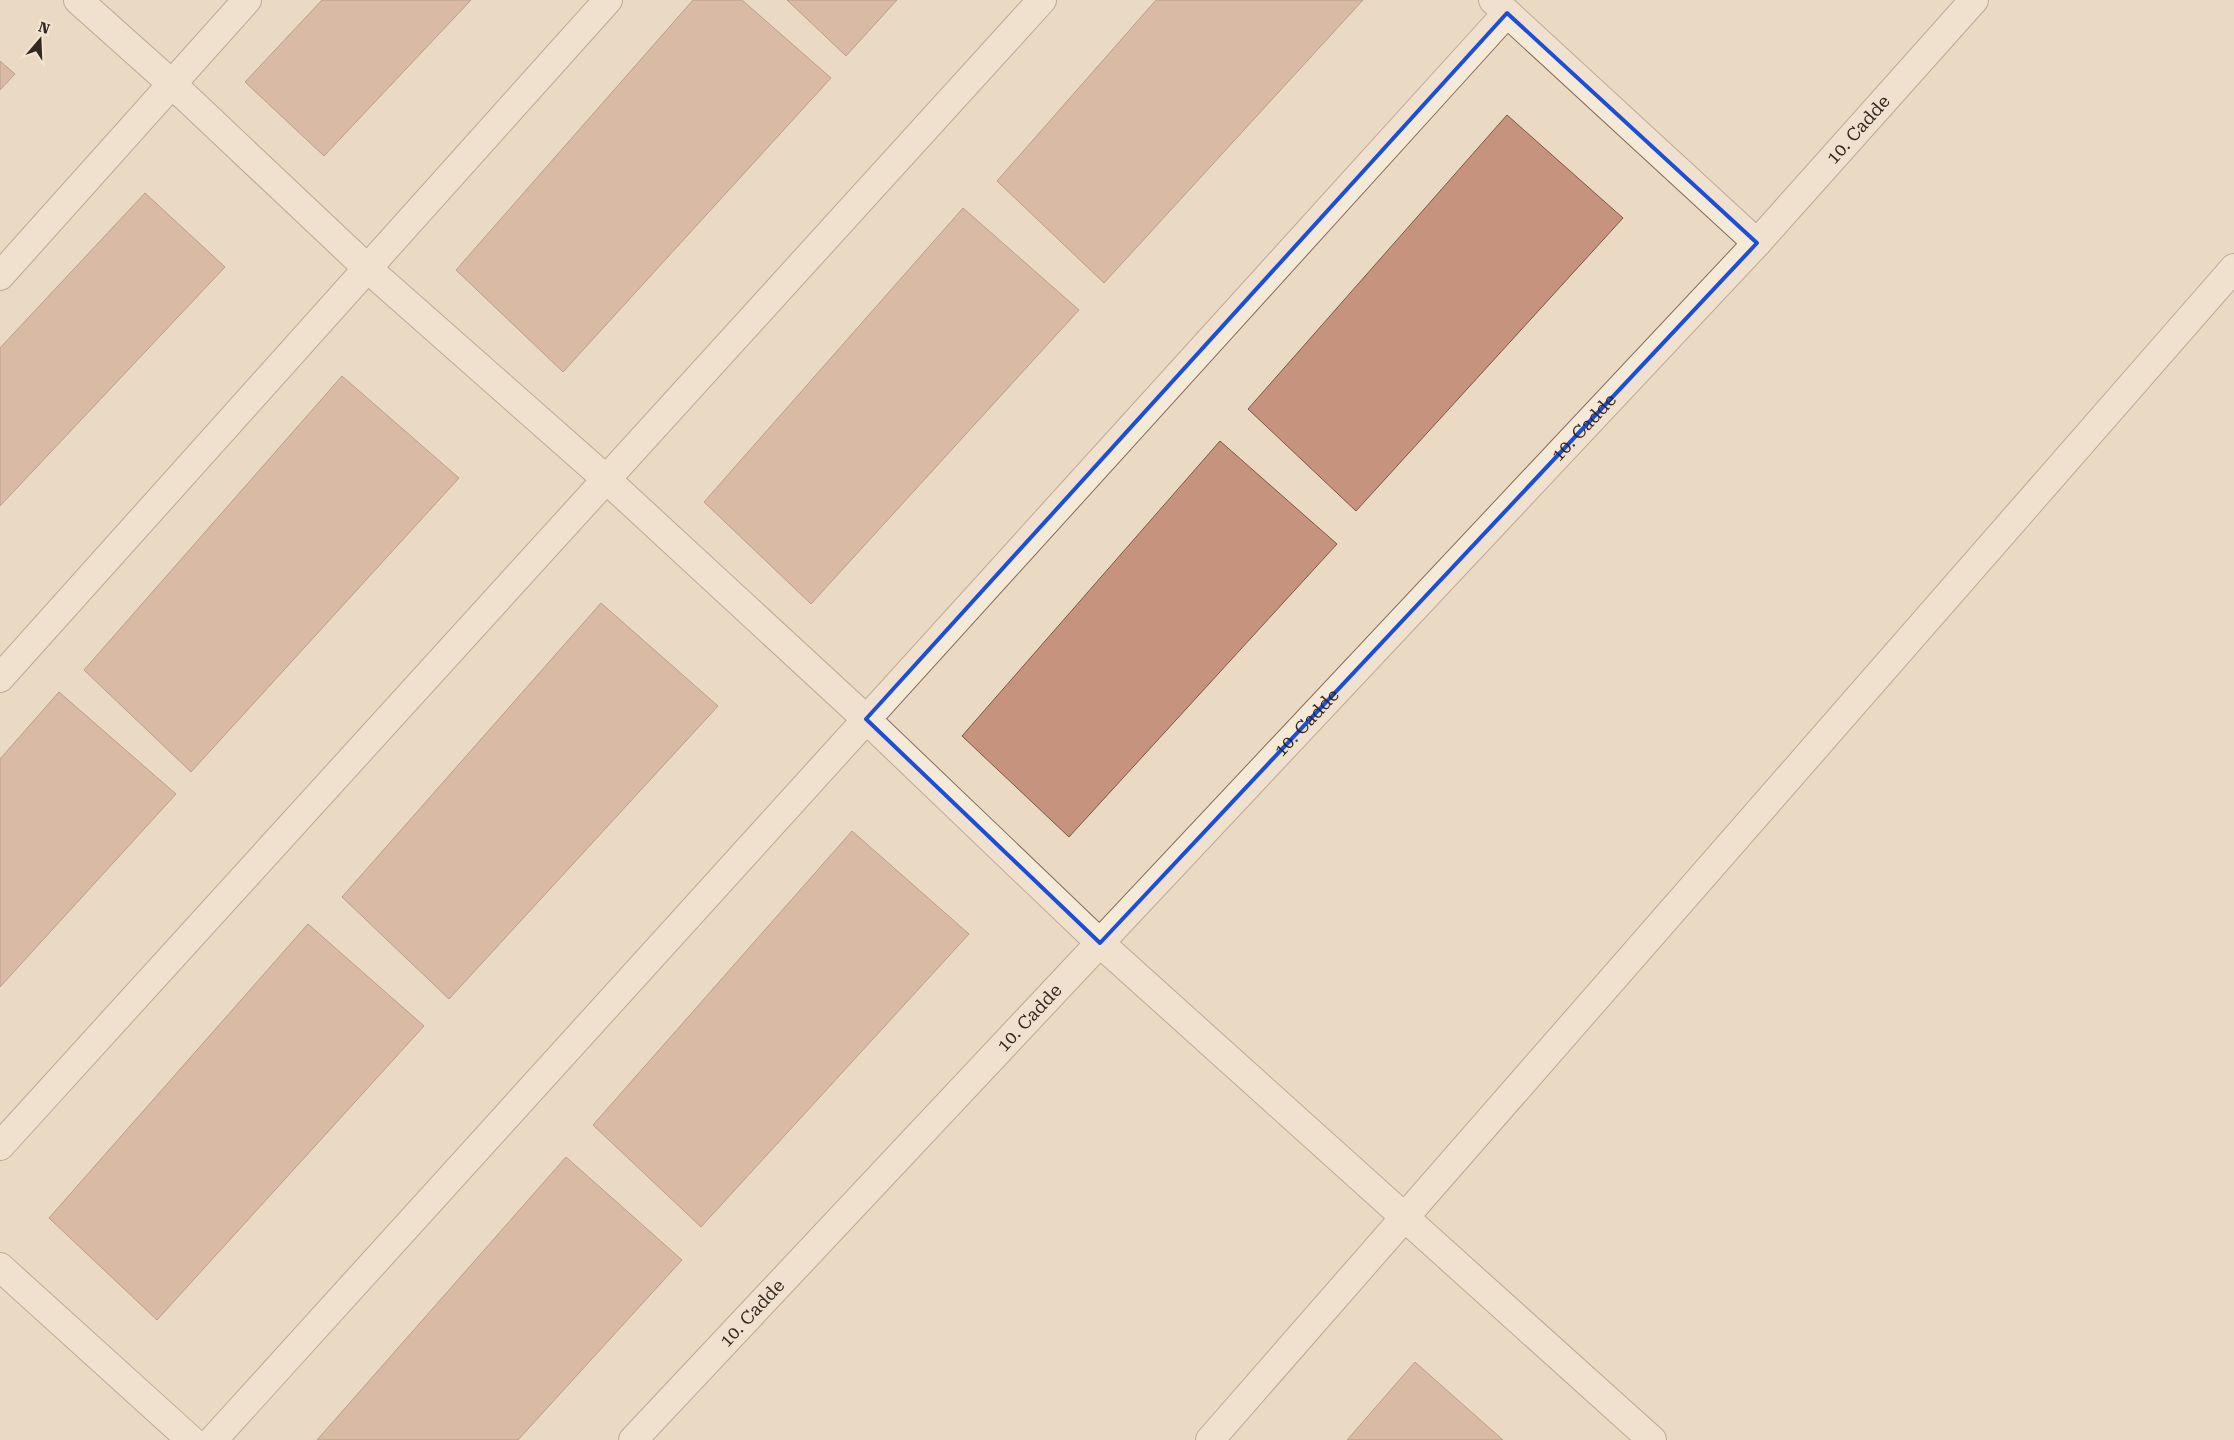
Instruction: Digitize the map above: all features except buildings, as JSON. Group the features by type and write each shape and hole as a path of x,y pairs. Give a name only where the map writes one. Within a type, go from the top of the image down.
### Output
{"street":[{"path":"78,0 172,84 367,268 606,480 866,719 1100,943 1652,1440"},
{"path":"0,276 247,0"},
{"path":"0,678 608,0"},
{"path":"0,1146 1042,0"},
{"name":"10. Cadde","path":"633,1440 1757,243 1974,0"},
{"path":"213,1440 866,719 1500,7 1757,243"},
{"path":"1210,1440 2234,268"},
{"path":"0,1267 191,1440"}],"highlighted area":[{"path":"1507,13 1757,243 1100,943 866,719"}]}
